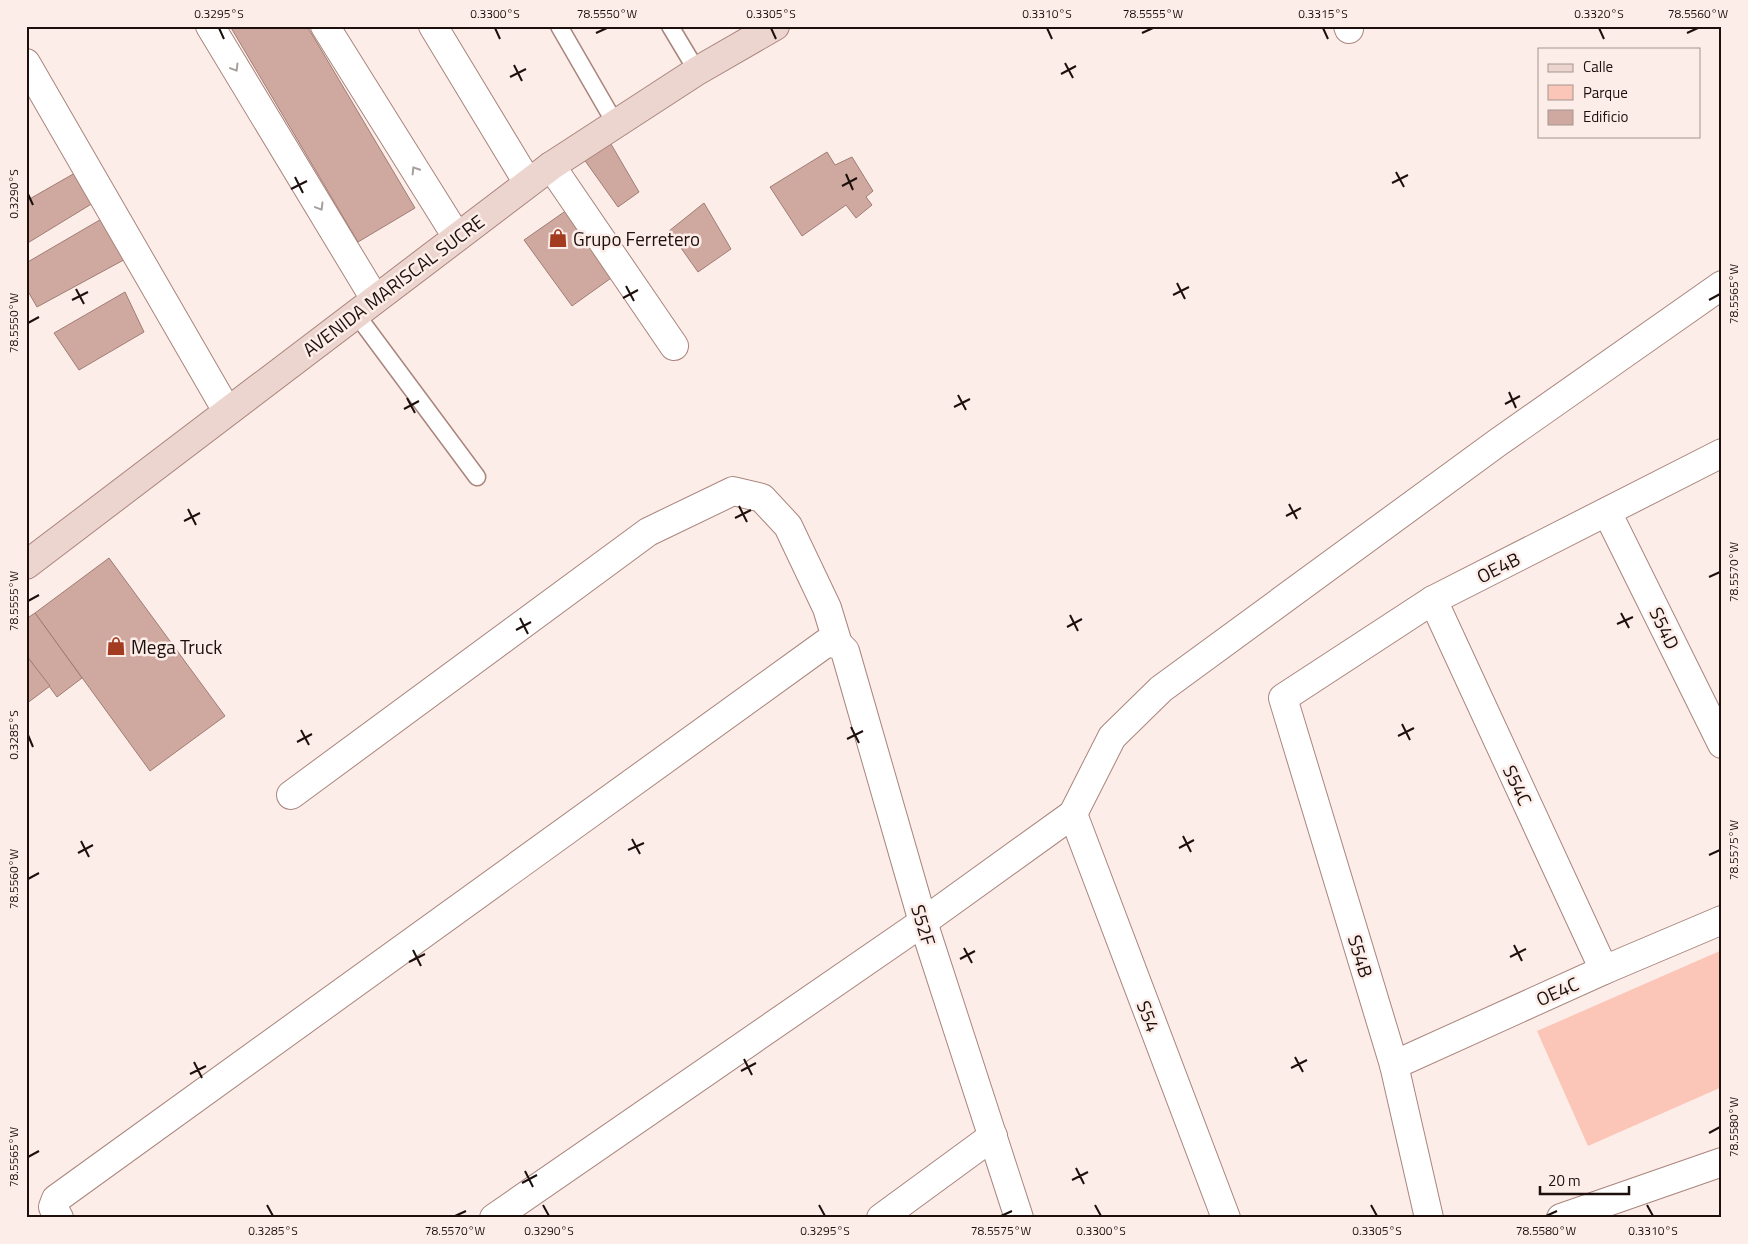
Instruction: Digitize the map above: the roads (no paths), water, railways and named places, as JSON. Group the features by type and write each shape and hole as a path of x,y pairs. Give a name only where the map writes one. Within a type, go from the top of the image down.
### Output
{"main road":[{"name":"AVENIDA MARISCAL SUCRE","path":"26,565 551,166 697,71 775,26"}],"street":[{"path":"210,26 366,307"},
{"path":"325,26 457,237"},
{"path":"433,26 528,183"},
{"path":"26,63 227,411"},
{"path":"551,166 674,346"},
{"path":"494,1218 922,922 1073,814 1112,737 1161,689 1489,449 1722,285"},
{"name":"OE4B","path":"1283,698 1433,600 1722,453"},
{"name":"S52F","path":"291,795 648,532 733,491 762,498 788,526 827,608 832,643 845,651 922,922 1020,1218"},
{"name":"S54D","path":"1607,512 1722,744"},
{"name":"S54C","path":"1433,600 1604,970"},
{"path":"59,1218 54,1207 56,1199 832,643"},
{"name":"S54B","path":"1283,698 1394,1065 1428,1218"},
{"name":"S54","path":"1073,814 1226,1218"},
{"name":"OE4C","path":"1394,1065 1604,970 1722,920"},
{"path":"881,1218 993,1136"},
{"path":"1561,1218 1722,1162"}],"lane":[{"path":"559,26 615,123"},
{"path":"670,26 697,71"},
{"path":"366,307 478,477"}],"place":[{"name":"Grupo Ferretero","path":"558,238"},
{"name":"Mega Truck","path":"116,646"}]}
